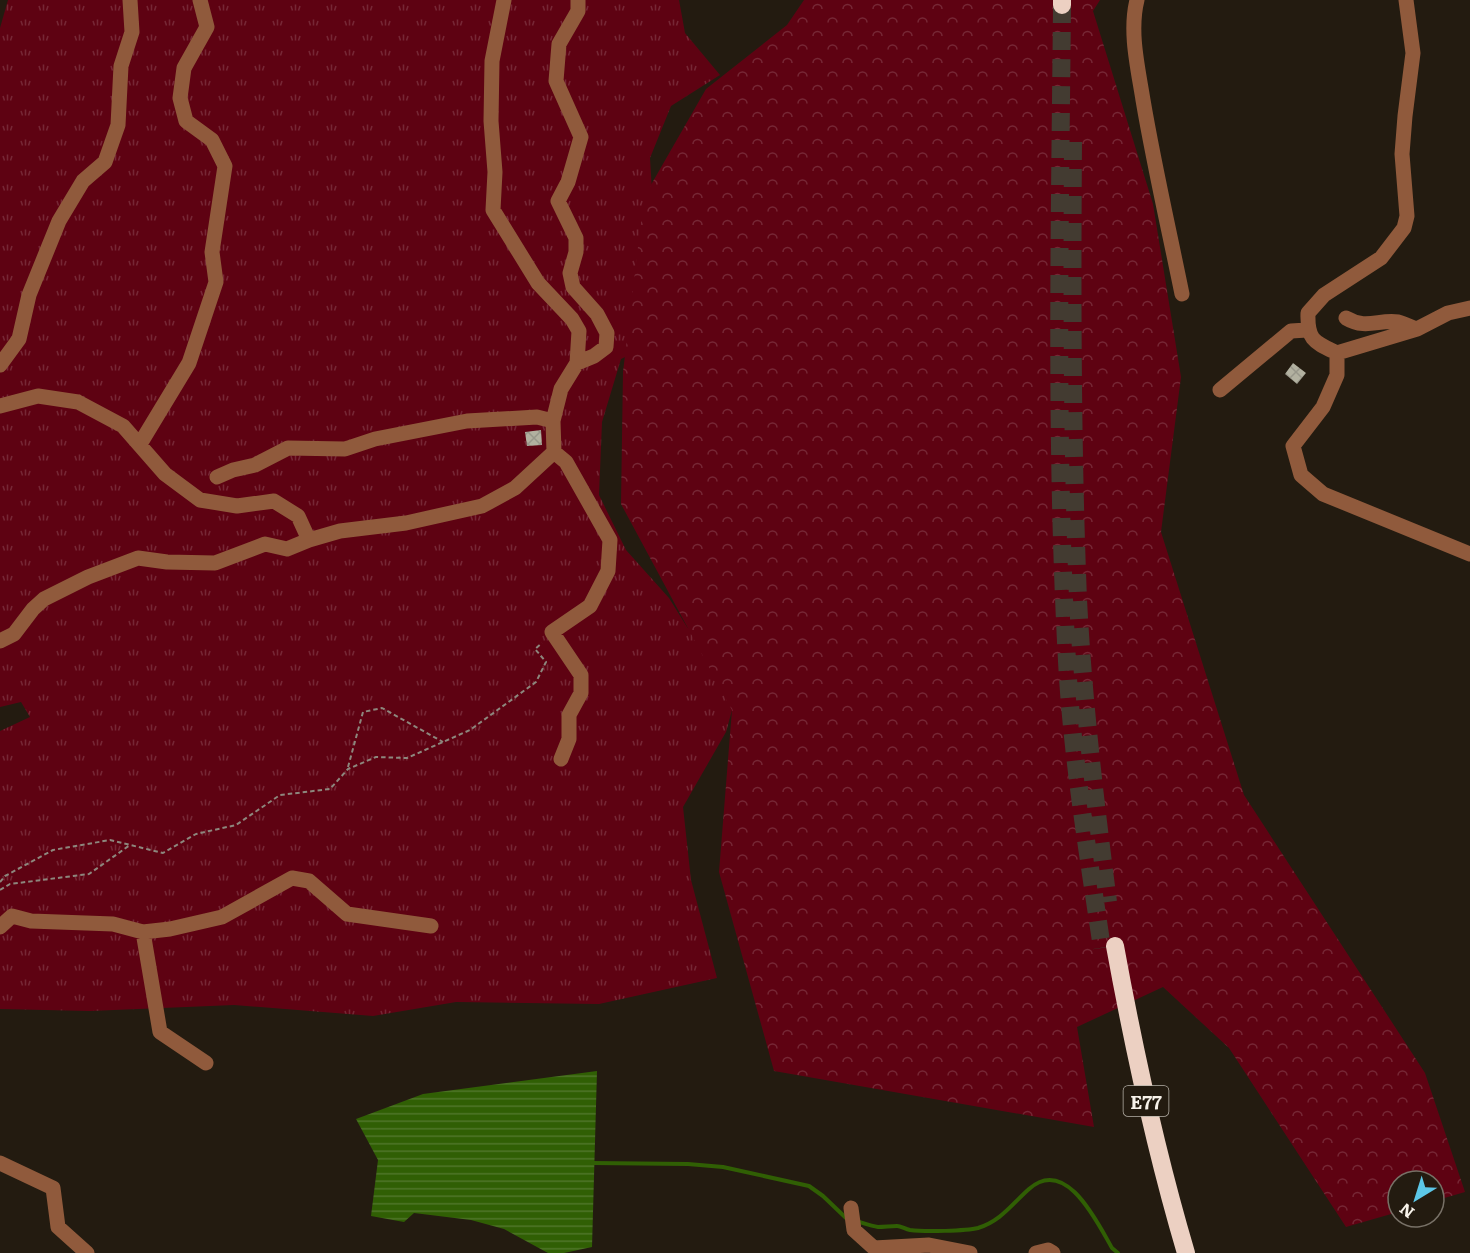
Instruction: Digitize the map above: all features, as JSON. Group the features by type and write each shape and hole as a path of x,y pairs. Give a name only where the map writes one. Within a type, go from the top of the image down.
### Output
{"highway":[{"name":"E77","path":"1174,1253 1161,1212 1134,1101 1108,947 1130,1027 1150,1120 1186,1253"}],"street":[{"path":"0,365 20,339 29,296 59,221 83,182 105,162 118,125 121,66 132,32 130,0"},
{"path":"140,444 189,363 216,282 212,252 225,166 212,140 186,121 180,98 184,68 207,27 200,0"},
{"path":"504,0 492,61 491,122 495,172 493,210 538,283 572,319 579,330 577,363 561,389 552,421 554,452 566,462 610,540 608,571 590,606 552,632 581,675 581,693 570,715 568,739 561,759"},
{"path":"577,363 594,356 606,347 607,333 597,314 573,287 570,273 576,252 576,238 558,201 568,182 581,137 556,81 559,44 578,11 578,0"},
{"path":"1137,0 1134,13 1136,52 1152,150 1182,294"},
{"path":"1406,0 1409,38 1413,53 1404,116 1402,154 1407,216 1404,228 1381,258 1315,303 1308,313 1307,330 1316,343 1337,353 1417,329 1448,314 1470,308"},
{"path":"1346,318 1366,325 1397,322 1417,329"},
{"path":"1220,390 1291,331 1307,330"},
{"path":"1337,353 1338,375 1323,408 1293,446 1301,476 1323,494 1470,554"},
{"path":"0,406 38,396 78,402 123,426 165,474 200,500 237,506 274,501 298,516 309,540"},
{"path":"217,477 233,470 255,465 288,448 345,449 375,439 467,421 537,417 552,421"},
{"path":"0,640 14,634 44,599 88,577 138,558 167,562 215,563 265,544 287,549 340,531 406,523 482,506 515,489 554,452"},
{"path":"0,927 12,916 42,922 113,924 143,932 170,929 222,917 292,878 309,881 347,914 431,926"},
{"path":"143,932 160,1032 206,1063"},
{"path":"0,1163 53,1188 58,1227 87,1253"},
{"path":"851,1208 854,1230 874,1248 929,1245 970,1253"},
{"path":"1036,1253 1048,1250 1053,1253"}],"path":[{"path":"348,769 376,757 407,758 470,730 536,682 546,662 535,649 552,632"},
{"path":"0,882 4,876 53,850 110,840 163,854 195,834 236,825 280,795 330,789 348,769 363,712 382,708 443,742"},
{"path":"0,890 10,884 89,873 130,845"}],"green space":[{"path":"8,0 679,0 685,33 720,75 671,106 650,158 655,242 667,337 621,359 602,422 599,495 626,550 669,598 687,627 740,681 726,732 683,807 691,880 717,978 599,1004 456,1002 373,1016 234,1005 90,1011 0,1009 0,731 30,717 21,702 0,707 0,28"},
{"path":"804,0 1100,0 1093,11 1153,204 1181,377 1161,532 1244,795 1425,1073 1465,1192 1446,1198 1446,1169 1386,1169 1386,1215 1346,1227 1229,1048 1163,987 1077,1027 1094,1127 774,1071 719,872 732,710 621,504 623,372 644,197 706,89 787,25"}],"shaded area":[{"path":"597,1071 592,1247 564,1253 548,1253 504,1229 471,1220 414,1213 404,1222 371,1216 378,1160 356,1119 423,1094"}],"building":[{"path":"1293,363 1306,373 1297,384 1285,374"},
{"path":"541,430 542,445 527,446 525,432"}],"waterway":[{"path":"592,1163 688,1164 723,1167 809,1186 846,1218"},
{"path":"856,1221 878,1227 899,1226 916,1231 978,1228 1000,1217 1029,1189 1043,1181 1055,1181 1068,1186 1079,1196 1112,1248 1118,1253"}],"tunnel":[{"path":"1062,5 1059,333 1063,579 1073,733 1102,948"},
{"path":"1073,142 1073,370 1078,599 1090,750 1108,902"}]}
